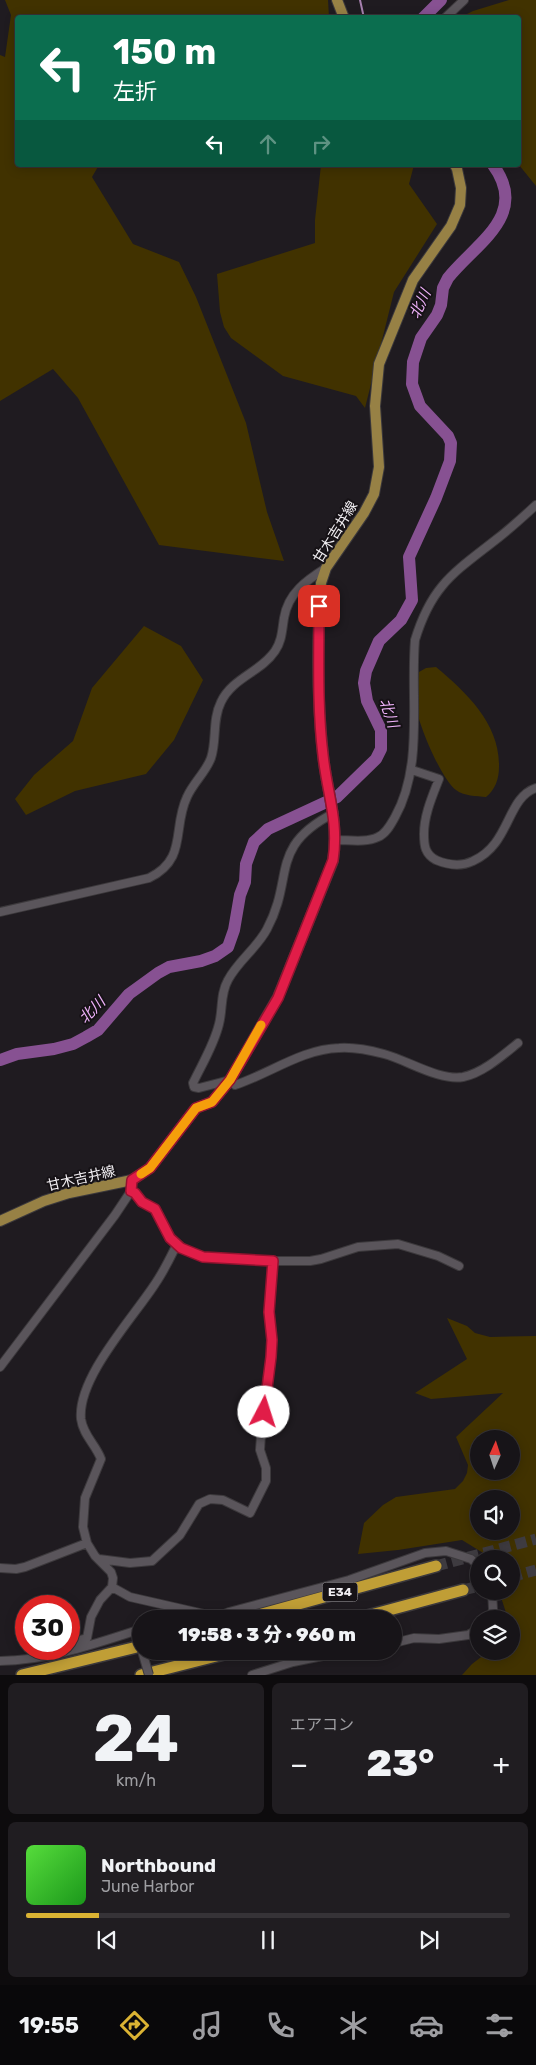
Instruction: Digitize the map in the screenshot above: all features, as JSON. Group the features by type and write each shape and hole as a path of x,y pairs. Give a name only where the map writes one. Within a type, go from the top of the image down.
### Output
{"highway":[{"name":"E34","path":"277,1610 436,1566"},
{"name":"E34","path":"389,1610 463,1590"},
{"path":"22,1675 132,1650"},
{"path":"141,1675 200,1660"}],"main road":[{"path":"337,0 343,15"},
{"name":"甘木吉井線","path":"0,1221 44,1201 68,1193 132,1180 150,1168 196,1108 212,1102 230,1080 278,998 333,860 336,840 334,813 323,756 319,691 319,606 321,583 326,568 364,513 374,494 378,467 375,406 379,364 413,280 451,226 460,205 460,188 456,167"}],"street":[{"path":"448,15 464,0"},
{"path":"336,840 370,840 379,837 385,832 401,807 412,770 415,640 420,623 431,601 447,580 536,505"},
{"path":"0,912 149,878 158,874 168,864 178,844 186,798 212,757 216,716 220,703 227,691 264,663 275,651 281,639 284,616 296,591 305,581 326,568"},
{"path":"412,770 439,779 426,815 424,845 427,853 446,864 469,864 489,852 501,838 519,800 536,788"},
{"path":"334,813 307,829 289,853 277,902 266,930 261,940 228,980 222,994 219,1023 213,1042 193,1083 194,1087 199,1088 230,1080 235,1085 312,1054 339,1048 364,1049 384,1054 442,1075 463,1077 489,1064 518,1043"},
{"path":"0,1368 131,1191 132,1180"},
{"path":"131,1191 142,1202 155,1209 170,1238 177,1244 203,1257 273,1261 321,1259 358,1247 398,1244 438,1256 459,1266"},
{"path":"80,1640 87,1638 91,1617 100,1600 112,1587 113,1578 111,1572 97,1559 87,1543 83,1528 85,1498 101,1460 83,1425 81,1418 83,1398 103,1359 154,1285 177,1244"},
{"path":"97,1559 130,1563 152,1561 180,1535 199,1504 210,1499 223,1500 250,1513 266,1481 266,1468 260,1450 271,1357 272,1340 269,1312 273,1261"},
{"path":"0,1568 16,1569 25,1567 87,1543"},
{"path":"236,1610 349,1580 424,1552 446,1551 470,1559"},
{"path":"112,1587 130,1597 187,1610"},
{"path":"0,1661 27,1661 72,1651 132,1632"},
{"path":"402,1641 414,1638 439,1639 470,1634"},
{"path":"145,1660 149,1675"},
{"path":"252,1675 303,1660"}],"shaded area":[{"path":"5,0 328,0 329,15 15,15 15,167 98,167 92,177 133,244 179,262 196,297 246,423 267,512 284,561 159,545 78,398 53,369 0,401 0,55 5,57 11,15"},
{"path":"509,0 536,0 536,186 521,167 521,15 465,15"},
{"path":"321,167 413,167 409,184 437,224 394,292 365,408 356,396 283,376 231,338 224,327 220,312 217,274 315,243 315,220"},
{"path":"144,626 181,646 203,680 174,740 146,774 75,791 26,815 15,799 34,775 73,741 92,688"},
{"path":"436,667 480,711 494,737 498,751 499,771 494,788 486,797 462,793 450,784 438,765 422,729 416,706 419,672 426,668"},
{"path":"447,1318 467,1326 475,1333 490,1337 536,1336 536,1675 462,1675 477,1660 520,1660 520,1610 505,1610 502,1600 520,1600 520,1550 478,1550 462,1540 358,1554 364,1523 383,1505 396,1497 455,1489 463,1481 468,1465 456,1437 503,1393 431,1399 415,1393 467,1359"}],"waterway":[{"path":"360,0 363,15"},
{"name":"北川","path":"426,15 441,0"},
{"name":"北川","path":"0,1060 17,1054 54,1049 73,1044 98,1030 129,994 158,973 169,967 201,961 215,956 228,947 234,930 240,895 245,882 246,864 254,842 268,829 337,797 376,759 381,749 381,730 367,701 364,683 366,671 379,641 401,620 412,600 409,557 436,498 450,461 451,443 448,436 420,406 412,384 413,362 421,338 437,315 441,305 443,288 448,278 495,227 502,213 506,199 503,183 494,167"}],"tunnel":[{"path":"436,1566 536,1539"},
{"path":"520,1574 536,1570"},
{"path":"463,1590 470,1588"}],"slow traffic":[{"path":"141,1174 150,1168 188,1121 196,1108 212,1102 230,1080 261,1025"}],"route":[{"path":"264,1412 266,1381 271,1357 272,1340 269,1312 270,1278 272,1277 273,1261 203,1257 181,1248 170,1238 155,1209 142,1202 131,1191 132,1180 150,1168 188,1121 196,1108 212,1102 230,1080 278,998 307,921 333,860 336,840 334,813 323,756 319,691 319,606"}]}
